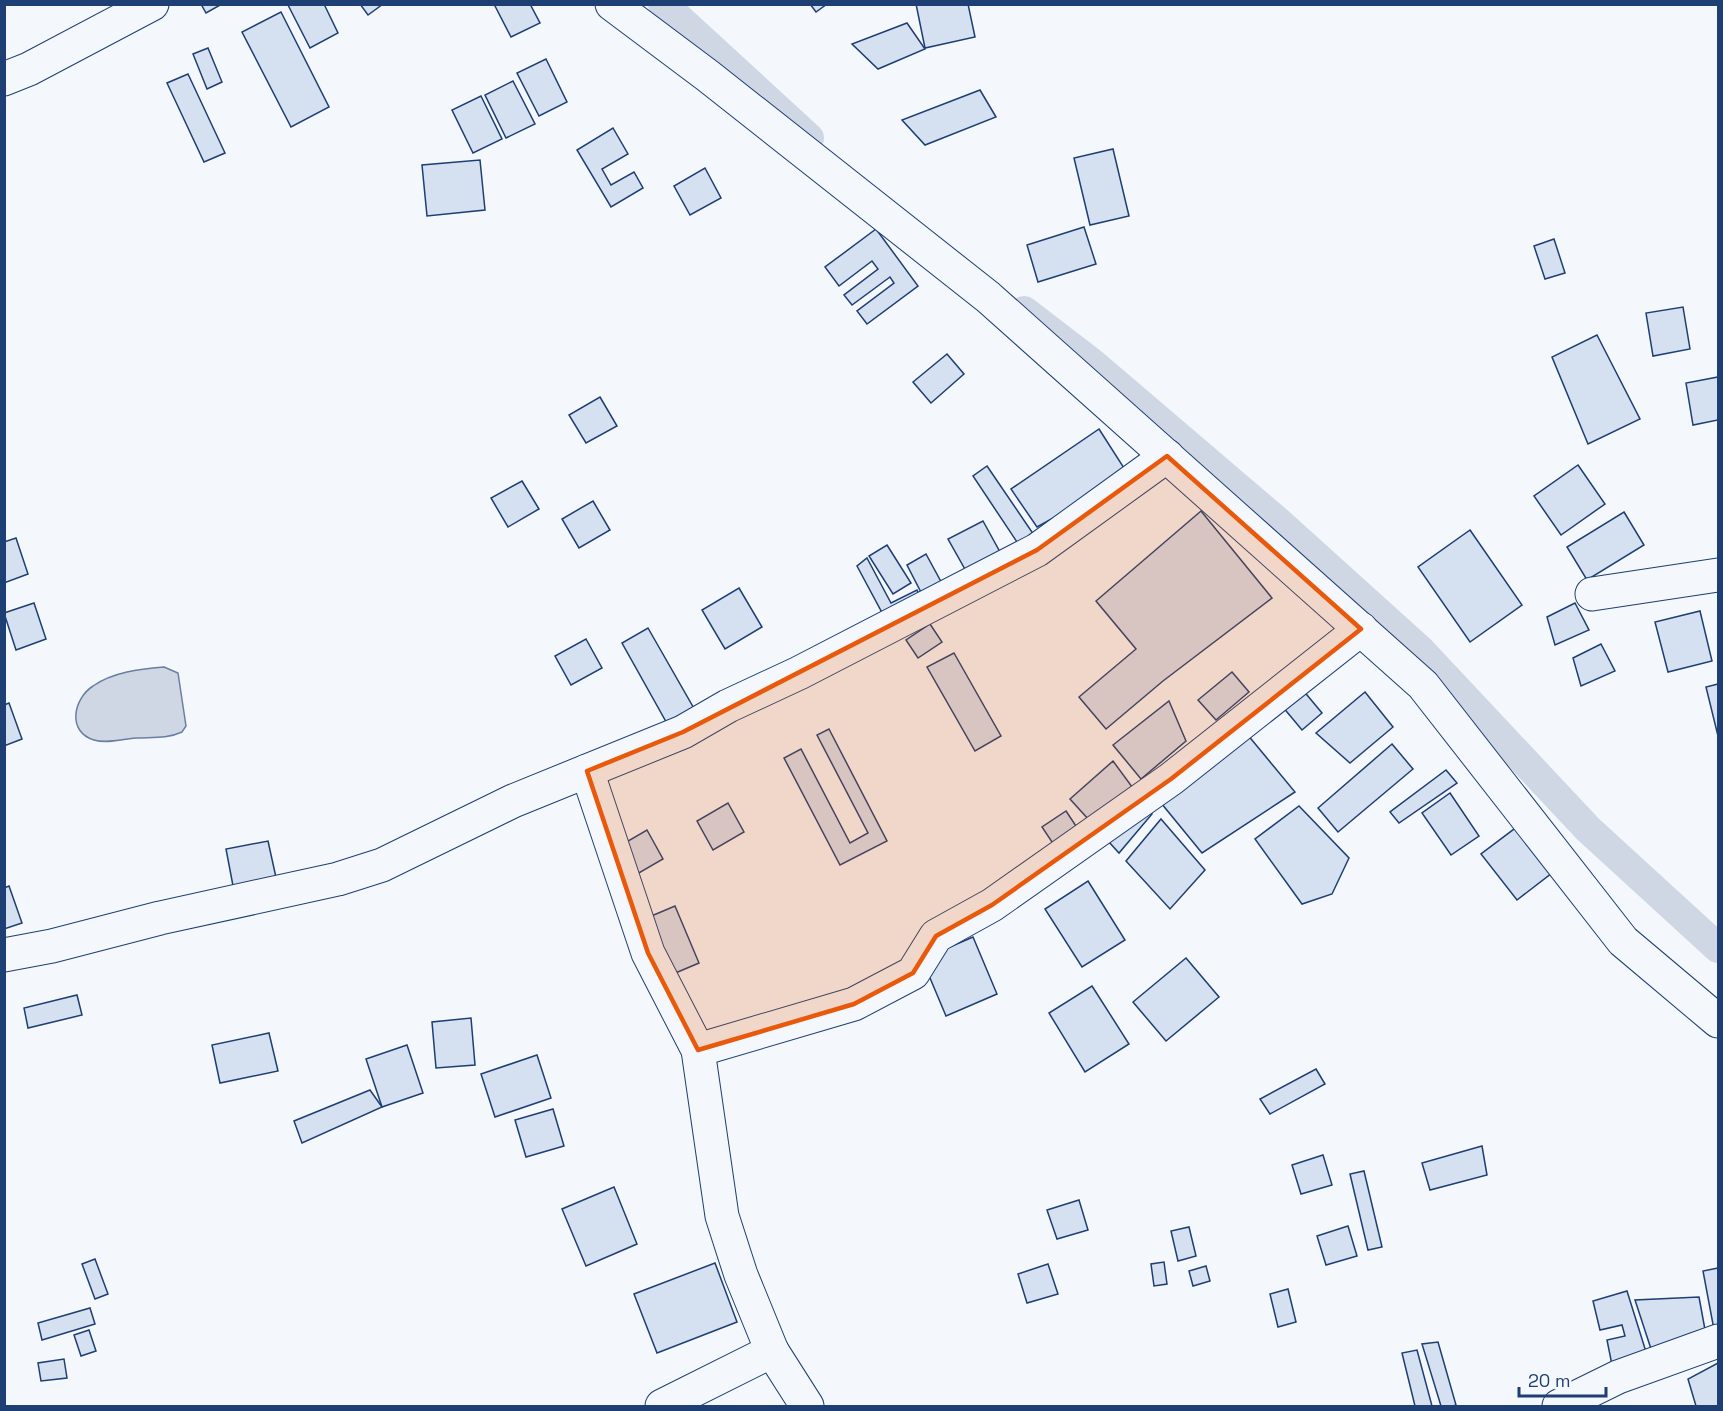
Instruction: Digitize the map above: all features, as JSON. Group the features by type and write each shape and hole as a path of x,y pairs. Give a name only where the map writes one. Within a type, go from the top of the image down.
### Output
{"street":[{"path":"4,79 29,69 152,4"},
{"path":"612,4 708,76 988,297 1424,685 1623,941 1719,1021"},
{"path":"4,955 52,946 180,913 338,879 382,865 513,801 683,732 728,706 799,673 1037,550 1167,456"},
{"path":"1592,594 1719,575"},
{"path":"698,1050 854,1004 913,973 936,936 1001,898 1171,779 1360,629"},
{"path":"587,771 648,953 698,1050 722,1216 741,1275 772,1351 807,1407"},
{"path":"1559,1407 1618,1377 1719,1341"},
{"path":"662,1407 772,1351"}],"highlighted area":[{"path":"1167,456 1361,629 1171,779 992,905 936,936 913,973 854,1004 698,1050 648,953 587,771 683,732 1037,550"}],"shaded area":[{"path":"164,667 178,673 186,726 182,732 165,737 104,742 85,736 80,730 77,723 77,707 86,692 93,686 118,674"}],"building":[{"path":"201,4 222,4 206,13"},
{"path":"324,4 338,33 310,48 288,5"},
{"path":"360,4 383,4 368,15"},
{"path":"494,4 530,4 540,23 511,37"},
{"path":"810,4 827,4 816,12"},
{"path":"916,4 968,4 975,37 925,48"},
{"path":"281,12 329,107 291,127 242,32"},
{"path":"907,23 925,49 878,69 852,44"},
{"path":"208,48 222,82 207,89 193,54"},
{"path":"546,59 567,102 539,116 517,73"},
{"path":"188,74 225,153 204,162 167,83"},
{"path":"513,81 535,124 506,138 485,95"},
{"path":"980,90 996,117 925,145 902,120"},
{"path":"481,96 502,139 473,153 452,110"},
{"path":"613,128 628,154 602,169 611,185 634,172 643,188 611,207 577,150"},
{"path":"1113,149 1129,216 1090,225 1074,158"},
{"path":"480,160 485,210 427,216 422,165"},
{"path":"705,168 721,198 690,215 674,186"},
{"path":"1084,227 1096,264 1038,282 1027,245"},
{"path":"876,229 918,286 867,324 857,311 894,283 890,277 852,305 844,295 878,269 872,261 839,286 825,267"},
{"path":"1554,239 1565,273 1545,279 1534,246"},
{"path":"1683,307 1690,349 1653,356 1646,313"},
{"path":"1597,335 1640,419 1588,444 1552,357"},
{"path":"947,354 964,374 931,403 913,382"},
{"path":"1718,377 1718,420 1693,425 1686,383"},
{"path":"600,397 617,426 586,443 569,415"},
{"path":"1099,429 1124,468 1084,501 1037,527 1011,489"},
{"path":"1578,465 1605,504 1561,535 1534,496"},
{"path":"987,466 1034,535 1019,545 973,476"},
{"path":"522,481 539,509 508,527 491,498"},
{"path":"593,501 610,530 579,548 562,519"},
{"path":"1201,511 1272,598 1163,681 1106,729 1079,697 1136,649 1096,601"},
{"path":"1624,512 1644,545 1587,580 1567,547"},
{"path":"983,521 1000,552 966,571 948,539"},
{"path":"1470,530 1522,605 1470,642 1418,567"},
{"path":"16,538 28,574 4,583 4,542"},
{"path":"887,545 911,583 893,594 869,556"},
{"path":"926,554 945,589 925,600 907,565"},
{"path":"867,558 891,603 917,590 923,604 886,620 857,566"},
{"path":"739,588 762,627 725,649 702,610"},
{"path":"34,603 46,639 16,650 4,613"},
{"path":"1575,603 1589,630 1555,645 1547,617"},
{"path":"1700,611 1712,661 1668,672 1655,622"},
{"path":"930,624 942,642 918,658 906,640"},
{"path":"648,628 696,712 669,727 622,643"},
{"path":"586,639 602,668 571,685 555,656"},
{"path":"1601,644 1615,671 1581,686 1573,658"},
{"path":"954,653 1001,736 975,751 927,667"},
{"path":"1232,672 1249,692 1216,720 1198,700"},
{"path":"1718,684 1718,736 1706,687"},
{"path":"1302,689 1322,713 1302,730 1282,706"},
{"path":"1365,692 1393,727 1350,763 1316,733"},
{"path":"1169,701 1186,741 1141,779 1113,745"},
{"path":"9,703 22,739 4,746 4,705"},
{"path":"1242,728 1295,792 1202,853 1157,798"},
{"path":"829,729 887,841 840,865 784,758 801,749 850,843 868,833 817,735"},
{"path":"1392,744 1413,769 1338,832 1318,808"},
{"path":"1113,761 1152,814 1119,853 1070,799"},
{"path":"1446,770 1457,783 1399,823 1390,812"},
{"path":"1450,793 1479,836 1451,855 1422,813"},
{"path":"728,803 744,832 713,850 697,821"},
{"path":"1299,806 1349,858 1332,894 1302,904 1255,839"},
{"path":"1066,811 1078,829 1054,845 1042,827"},
{"path":"1161,819 1205,870 1170,909 1126,861"},
{"path":"1526,820 1561,866 1517,900 1481,854"},
{"path":"647,830 663,859 632,877 616,848"},
{"path":"268,841 277,882 234,891 226,849"},
{"path":"1088,881 1125,940 1082,967 1045,909"},
{"path":"9,886 22,923 4,929 4,888"},
{"path":"675,906 699,963 647,985 623,928"},
{"path":"973,937 997,994 946,1016 922,959"},
{"path":"1186,958 1219,997 1166,1041 1133,1002"},
{"path":"1092,986 1129,1044 1085,1072 1049,1013"},
{"path":"77,995 82,1015 28,1028 24,1008"},
{"path":"471,1018 475,1065 436,1068 432,1022"},
{"path":"269,1033 278,1071 220,1083 212,1045"},
{"path":"407,1045 423,1093 382,1107 366,1059"},
{"path":"537,1055 551,1098 495,1117 481,1074"},
{"path":"1316,1069 1325,1084 1270,1114 1260,1099"},
{"path":"370,1090 382,1107 302,1143 294,1121"},
{"path":"553,1109 564,1146 526,1157 515,1120"},
{"path":"1482,1146 1487,1175 1430,1190 1422,1163"},
{"path":"1323,1155 1332,1185 1301,1194 1292,1165"},
{"path":"1364,1171 1382,1247 1368,1250 1350,1174"},
{"path":"614,1187 637,1244 586,1266 562,1209"},
{"path":"1079,1200 1088,1230 1057,1239 1047,1210"},
{"path":"1348,1226 1357,1256 1326,1265 1317,1236"},
{"path":"1189,1227 1196,1256 1178,1261 1171,1231"},
{"path":"95,1259 108,1294 95,1299 82,1264"},
{"path":"1164,1262 1167,1284 1154,1286 1151,1264"},
{"path":"715,1263 737,1322 657,1353 634,1294"},
{"path":"1048,1264 1058,1294 1027,1303 1018,1274"},
{"path":"1206,1266 1210,1281 1193,1286 1189,1271"},
{"path":"1718,1268 1718,1335 1715,1335 1703,1271"},
{"path":"1288,1289 1296,1322 1278,1327 1270,1294"},
{"path":"1627,1291 1647,1355 1612,1365 1607,1340 1625,1336 1622,1325 1600,1330 1593,1301"},
{"path":"1699,1297 1708,1346 1654,1358 1635,1300"},
{"path":"90,1308 95,1324 42,1340 38,1323"},
{"path":"89,1330 96,1351 81,1356 74,1335"},
{"path":"1438,1342 1456,1405 1453,1406 1441,1406 1422,1344"},
{"path":"1417,1350 1432,1406 1415,1406 1402,1353"},
{"path":"64,1359 67,1378 41,1381 38,1363"},
{"path":"1718,1363 1718,1406 1696,1406 1688,1379"}],"waterway":[{"path":"663,4 809,138"},
{"path":"1024,311 1093,364 1277,521 1421,651 1588,829 1718,948"}]}
